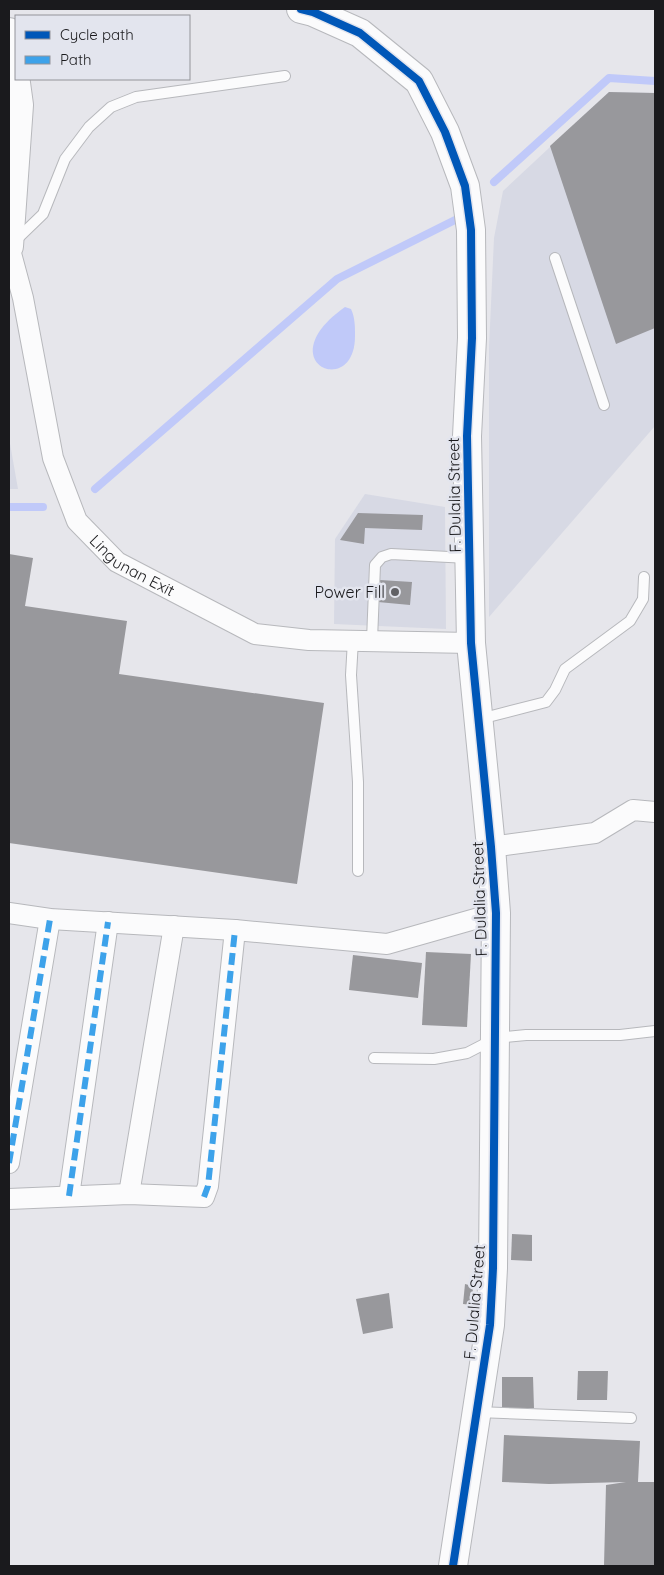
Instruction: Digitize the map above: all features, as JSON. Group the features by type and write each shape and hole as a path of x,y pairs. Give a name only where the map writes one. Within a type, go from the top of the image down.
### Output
{"main road":[{"name":"F. Dulalia Street","path":"301,9 314,12 360,33 419,81 445,132 465,186 471,230 472,338 467,436 471,643 496,913 493,1268 490,1325 453,1566"},
{"path":"9,32 15,76"},
{"path":"9,246 19,105 16,80"},
{"path":"9,239 9,246"}],"street":[{"name":"Lingunan Exit","path":"9,246 23,298 53,458 77,521 118,562 255,634 309,640 471,643"},
{"path":"491,848 595,833 633,810 655,812"},
{"path":"9,913 50,919 234,930 387,944 496,913"},
{"path":"9,1163 50,919"},
{"path":"69,1196 108,922"},
{"path":"129,1194 174,926"},
{"path":"9,1199 129,1194 204,1197 208,1186 234,930"}],"lane":[{"path":"9,246 43,214 65,159 89,128 111,107 136,97 285,76"},
{"path":"555,258 604,405"},
{"path":"358,872 358,782 351,675 362,640 375,565 382,557 391,554 469,558"},
{"path":"479,719 546,702 555,690 565,669 630,621 643,599 644,577"},
{"path":"374,1058 434,1059 467,1053 496,1038 526,1035 620,1035 655,1031"},
{"path":"476,1412 631,1418"}],"shaded area":[{"path":"609,92 655,93 655,426 489,617 489,348 494,238 503,191"},
{"path":"9,438 18,489 9,489"},
{"path":"365,494 445,507 446,629 334,624 335,539"}],"water":[{"path":"345,307 351,309 354,322 355,336 351,355 342,366 331,369 321,366 314,357 314,344 323,327"}],"building":[{"path":"609,92 655,93 655,328 616,344 550,146"},
{"path":"358,513 423,515 422,530 365,528 364,544 340,540"},
{"path":"9,554 33,558 25,606 127,621 119,674 324,703 297,884 9,843"},
{"name":"Power Fill","path":"380,580 412,582 410,605 378,602"},
{"path":"426,952 471,954 467,1027 422,1025"},
{"path":"353,955 422,963 418,998 349,990"},
{"path":"512,1234 532,1235 532,1261 511,1260"},
{"path":"465,1284 473,1286 472,1305 463,1304"},
{"path":"389,1293 393,1328 363,1334 356,1299"},
{"path":"578,1371 608,1371 607,1400 577,1400"},
{"path":"502,1377 533,1377 534,1408 502,1408"},
{"path":"504,1435 640,1441 638,1482 655,1482 655,1566 604,1566 606,1485 626,1482 549,1484 502,1482"}],"waterway":[{"path":"494,182 609,78 655,81"},
{"path":"95,489 337,279 457,219"},
{"path":"9,507 43,507"}],"marked path":[{"path":"9,1163 50,919"},
{"path":"69,1196 108,922"},
{"path":"204,1197 208,1186 235,930"}],"cycle path":[{"path":"301,9 313,12 360,33 419,81 445,132 465,186 471,230 472,338 467,436 471,643 496,913 493,1268 490,1325 453,1566"}],"place":[{"name":"Power Fill","path":"395,592"}]}
